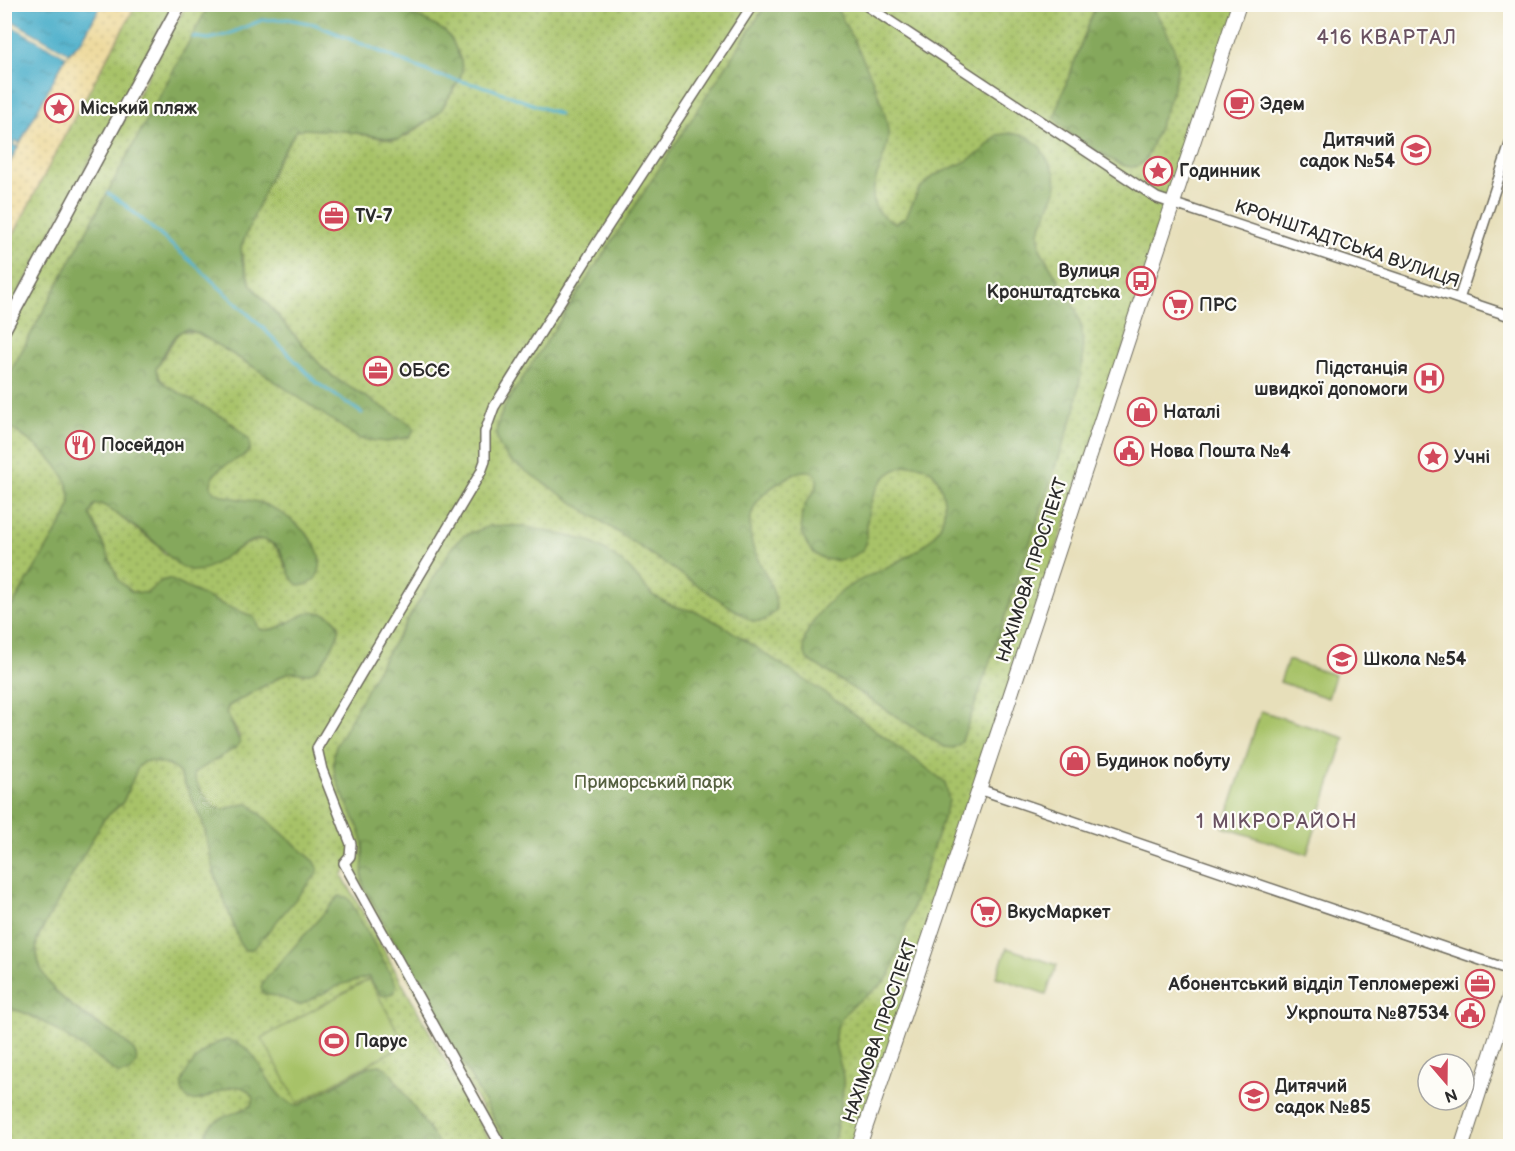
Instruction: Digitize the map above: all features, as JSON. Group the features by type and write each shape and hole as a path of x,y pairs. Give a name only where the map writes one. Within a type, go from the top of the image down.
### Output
{"main road":[{"name":"НАХІМОВА ПРОСПЕКТ","path":"859,1146 969,825 1239,4"},
{"path":"1462,1146 1510,995"}],"street":[{"path":"4,330 180,4"},
{"path":"501,1146 344,863 350,856 351,844 322,770 317,748 481,472 484,464 485,432 494,407 650,160 753,4"},
{"name":"КРОНШТАДТСЬКА ВУЛИЦЯ","path":"864,4 1157,198 1510,316"},
{"path":"1459,299 1510,144"},
{"path":"979,789 1510,970"}],"green space":[{"name":"Приморський парк","path":"910,4 1239,5 856,1146 503,1146 347,867 342,875 493,1146 5,1146 4,1046 9,1038 8,1025 5,1022 5,1008 32,1016 48,1025 119,1074 134,1051 121,1039 71,1005 56,991 44,976 38,959 37,939 93,836 104,819 124,799 139,765 147,761 157,761 168,765 180,774 203,823 215,875 241,945 245,950 315,862 249,804 223,809 215,807 203,794 194,773 240,737 226,712 229,706 287,673 295,671 304,673 338,636 339,625 329,616 319,612 309,613 280,627 259,629 255,619 249,615 169,579 161,581 147,593 132,592 119,581 90,514 94,505 101,504 157,545 164,554 203,569 246,544 262,539 278,549 285,567 318,574 319,556 211,488 211,481 218,471 246,454 236,426 178,394 160,378 156,369 176,336 182,331 198,333 387,442 409,437 323,368 249,280 241,247 277,161 296,131 303,129 345,131 391,140 405,137 441,110 460,79 461,61 452,40 399,5 888,5 901,13"},
{"path":"136,5 173,5 5,319 5,251"},
{"path":"186,5 209,5 5,382 5,341"},
{"path":"209,5 399,5 445,31 452,40 461,61 462,71 460,79 441,110 398,140 345,131 303,129 296,131 277,161 241,247 242,260 251,285 323,368 333,377 412,425 414,430 409,437 387,442 360,439 252,366 192,331 182,331 175,337 156,369 160,379 167,386 226,419 249,439 250,449 246,454 218,471 211,481 211,488 227,497 258,502 289,518 315,546 320,567 317,576 305,585 295,583 279,550 268,541 258,540 249,542 209,567 190,570 176,563 140,530 107,507 101,504 94,505 90,514 119,581 132,592 147,593 161,581 169,579 249,615 255,619 259,629 280,627 312,612 333,618 339,630 328,654 314,671 287,673 228,706 226,712 240,742 237,747 194,773 203,794 211,804 223,809 249,804 315,862 318,868 316,875 255,947 245,950 241,946 215,875 203,823 180,774 169,765 149,761 143,762 138,767 123,802 103,820 37,939 37,954 47,981 68,1003 124,1041 136,1054 136,1062 130,1072 119,1074 48,1025 32,1016 5,1008 5,609 13,605 65,518 70,502 68,487 56,464 5,423 5,382"},
{"path":"766,5 833,5 837,9 869,72 887,124 886,149 874,185 873,196 875,207 883,216 896,223 906,217 919,189 933,176 965,162 983,150 997,135 1011,133 1029,137 1040,147 1055,173 1056,190 1039,231 1040,249 1076,310 1082,329 1083,360 1075,410 975,705 961,743 953,748 944,747 807,659 804,650 804,642 809,629 818,614 830,601 862,579 918,550 933,537 942,522 944,503 938,480 928,469 917,465 902,467 893,471 879,484 868,513 865,546 857,554 842,559 822,558 809,547 802,532 804,507 817,484 814,473 806,471 796,473 765,493 753,510 750,533 756,555 774,594 776,610 767,618 758,621 750,620 512,462 497,440 499,419 507,402"},
{"path":"1096,5 1150,5 1167,32 1176,55 1177,72 1166,110 1147,157 1135,167 1115,161 1091,148 1068,132 1055,118"},
{"path":"4,423 56,464 68,486 70,501 66,518 13,605 5,609"},
{"path":"490,526 523,526 589,541 630,569 652,595 673,606 697,612 722,625 835,700 945,782 949,801 890,975 847,1011 835,1033 843,1084 842,1102 833,1146 509,1146 363,885 362,838 337,782 334,770 336,746 380,665 453,546 463,536"},
{"path":"1288,660 1335,675 1328,698 1280,682"},
{"path":"1261,711 1345,738 1307,854 1223,827"},
{"path":"339,896 349,899 396,984 395,991 387,996 381,995 368,977 340,985 300,1005 264,994 261,988 263,982"},
{"path":"1007,948 1057,965 1046,994 996,977"},
{"name":"Парус","path":"369,979 405,1044 298,1103 262,1038"},
{"path":"226,1040 239,1044 249,1051 280,1095 289,1102 300,1105 367,1067 379,1065 388,1069 440,1146 206,1146 205,1137 208,1129 219,1119 251,1106 253,1098 246,1089 238,1087 193,1100 186,1097 182,1091 182,1084 189,1068 201,1054 216,1043"}],"sand":[{"name":"Міський пляж","path":"101,5 136,5 5,251 5,172 66,56 82,40"}],"water":[{"path":"5,5 101,5 82,40 68,53 7,18 5,21"},
{"path":"5,22 66,56 20,143 15,140 13,145 18,147 5,171"}],"pier":[{"path":"6,18 68,53 66,56 5,22"}],"waterway":[{"path":"193,37 209,39 226,35 262,20 288,19 314,24 436,75 489,88 559,114"},
{"path":"108,193 194,264 262,327 317,383 362,413"}],"place":[{"name":"Эдем","path":"1239,104"},
{"name":"Міський пляж","path":"59,108"},
{"name":"Дитячий садок №54","path":"1416,150"},
{"name":"Годинник","path":"1158,171"},
{"name":"TV-7","path":"334,216"},
{"name":"Вулиця Кронштадтська","path":"1141,281"},
{"name":"ПРС","path":"1178,305"},
{"name":"ОБСЄ","path":"378,371"},
{"name":"Підстанція швидкої допомоги","path":"1429,378"},
{"name":"Наталі","path":"1142,412"},
{"name":"Посейдон","path":"80,445"},
{"name":"Нова Пошта №4","path":"1129,451"},
{"name":"Учні","path":"1433,457"},
{"name":"Школа №54","path":"1342,659"},
{"name":"Будинок побуту","path":"1075,761"},
{"name":"ВкусМаркет","path":"986,912"},
{"name":"Абонентський відділ Тепломережі","path":"1480,984"},
{"name":"Укрпошта №87534","path":"1470,1013"},
{"name":"Парус","path":"334,1041"},
{"name":"Дитячий садок №85","path":"1254,1096"}],"district":[{"name":"416 КВАРТАЛ","path":"1387,38"},
{"name":"1 МІКРОРАЙОН","path":"1277,822"}]}
